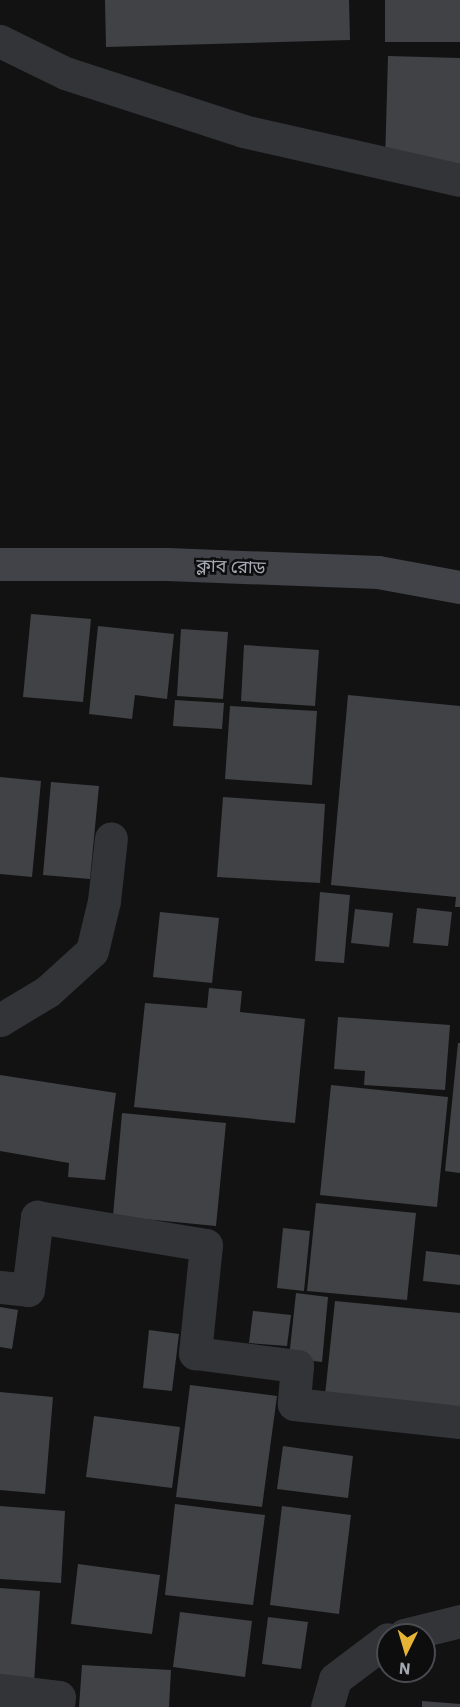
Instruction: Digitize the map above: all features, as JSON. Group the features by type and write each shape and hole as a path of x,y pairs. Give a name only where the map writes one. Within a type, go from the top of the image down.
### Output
{"street":[{"path":"0,41 65,73 243,131 460,180"},
{"name":"ক্লাব রোড","path":"0,564 167,564 378,572 460,587"},
{"path":"0,1020 48,991 92,951 104,901 111,838"},
{"path":"0,1287 28,1290 38,1217 206,1245 195,1353 297,1366 294,1404 460,1422"},
{"path":"436,1627 460,1621"},
{"path":"327,1707 335,1678 376,1648"},
{"path":"0,1690 59,1698 58,1707"}],"building":[{"path":"105,0 349,0 350,40 106,47"},
{"path":"385,0 460,0 460,42 385,42"},
{"path":"388,56 460,58 460,165 385,163"},
{"path":"31,614 91,619 83,702 23,697"},
{"path":"98,626 174,634 167,699 135,695 132,719 89,714"},
{"path":"181,629 228,632 223,699 177,696"},
{"path":"244,645 319,650 315,706 241,701"},
{"path":"348,695 460,706 460,907 455,907 456,897 331,885"},
{"path":"175,700 224,703 222,729 173,726"},
{"path":"230,706 317,711 312,785 225,779"},
{"path":"0,777 41,781 32,877 0,874"},
{"path":"51,782 99,786 90,879 43,875"},
{"path":"223,797 325,804 320,883 217,877"},
{"path":"320,892 350,895 344,963 315,961"},
{"path":"417,908 452,912 448,946 413,943"},
{"path":"355,909 393,913 389,947 351,943"},
{"path":"160,912 219,918 212,983 153,977"},
{"path":"209,988 242,991 240,1012 305,1019 295,1123 134,1107 145,1003 207,1008"},
{"path":"338,1017 450,1025 445,1090 364,1085 365,1071 334,1069"},
{"path":"458,1043 460,1043 460,1173 445,1171"},
{"path":"0,1075 116,1093 105,1180 68,1177 69,1163 0,1151"},
{"path":"331,1085 448,1097 437,1207 320,1195"},
{"path":"122,1113 226,1123 216,1226 113,1216"},
{"path":"316,1203 416,1213 407,1300 307,1291"},
{"path":"283,1228 310,1231 304,1291 277,1288"},
{"path":"426,1251 460,1255 460,1285 423,1281"},
{"path":"296,1293 328,1297 322,1362 289,1358"},
{"path":"335,1301 460,1313 460,1408 325,1395"},
{"path":"0,1307 18,1310 12,1349 0,1347"},
{"path":"253,1311 291,1315 287,1346 249,1343"},
{"path":"149,1330 179,1334 172,1391 143,1388"},
{"path":"190,1385 277,1396 262,1507 176,1497"},
{"path":"0,1392 53,1397 45,1494 0,1490"},
{"path":"94,1416 180,1427 172,1488 86,1477"},
{"path":"283,1446 353,1456 348,1498 277,1489"},
{"path":"175,1504 265,1515 253,1605 165,1595"},
{"path":"0,1506 65,1511 61,1583 0,1579"},
{"path":"282,1506 351,1515 339,1614 270,1605"},
{"path":"78,1564 160,1575 152,1634 71,1624"},
{"path":"0,1588 40,1591 34,1683 0,1680"},
{"path":"180,1612 252,1621 245,1677 173,1667"},
{"path":"268,1617 308,1622 301,1669 262,1664"},
{"path":"82,1665 171,1670 169,1707 79,1707"},
{"path":"422,1701 460,1704 460,1707 422,1707"}]}
